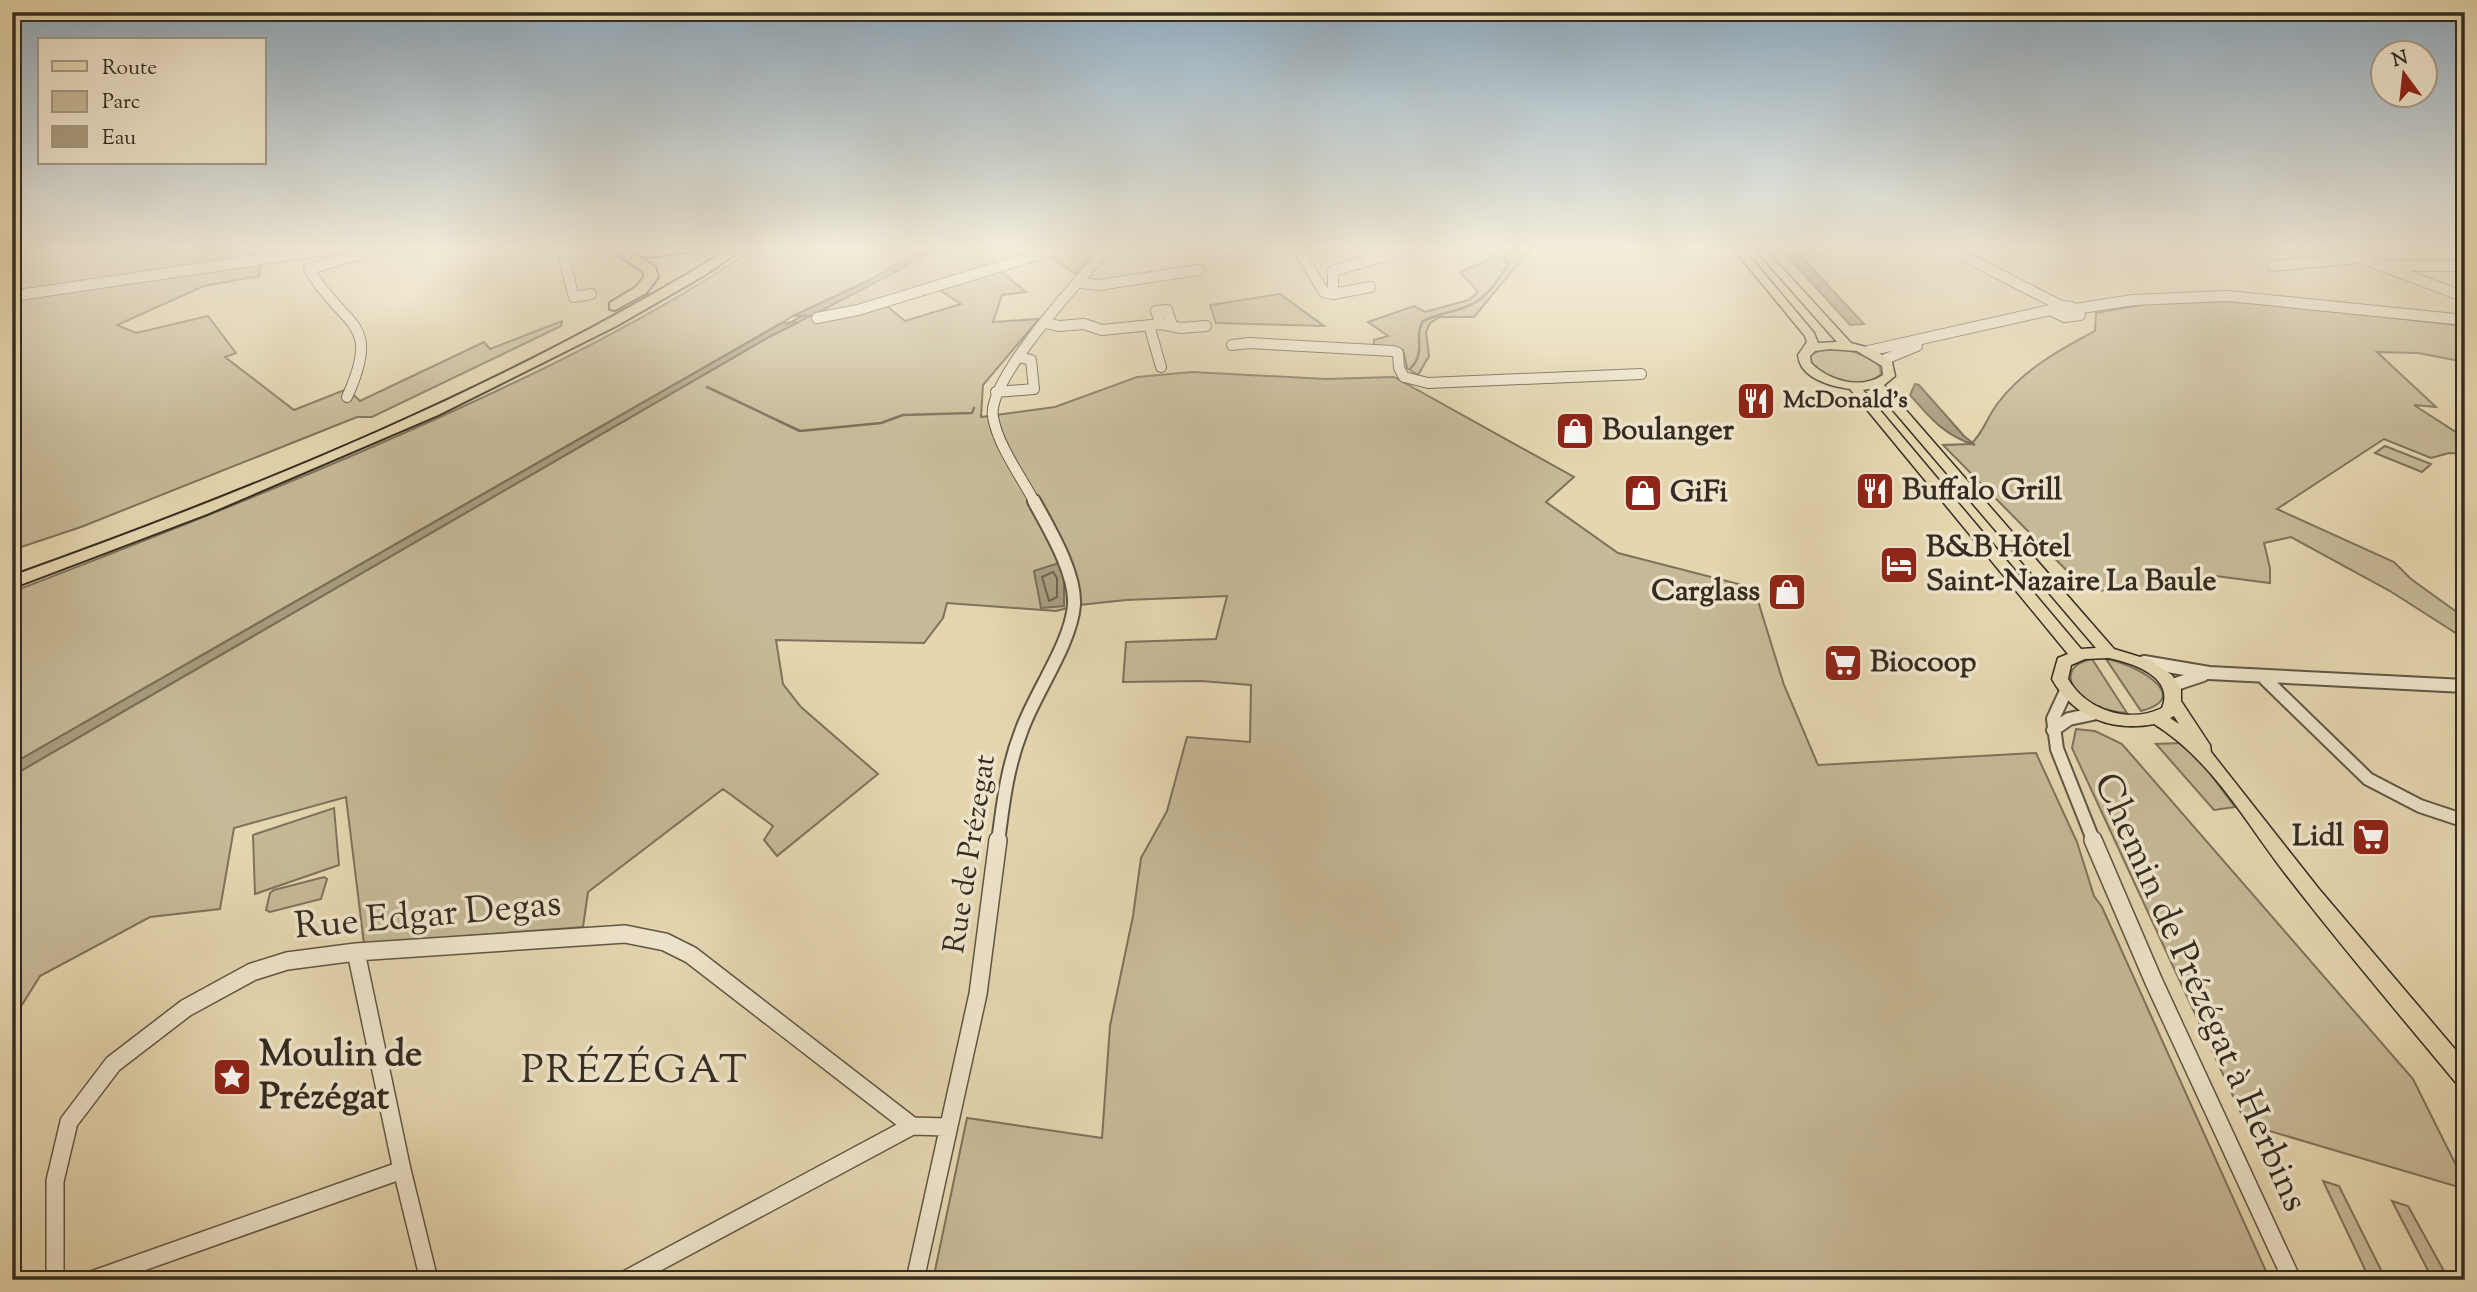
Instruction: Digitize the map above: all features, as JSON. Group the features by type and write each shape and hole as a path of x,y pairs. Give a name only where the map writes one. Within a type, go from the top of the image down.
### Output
{"highway":[{"path":"560,340 574,328 612,307"},
{"path":"12,572 322,451 466,386 620,307"},
{"path":"12,582 217,505 452,403 639,307"}],"main road":[{"path":"1787,307 1813,342 1804,355 1808,369 1827,380 1853,385 1877,384 1889,376 1890,371 1883,360 1868,351 1846,345 1811,348"},
{"path":"1812,307 1846,345"},
{"path":"1877,384 2109,653"},
{"path":"1853,385 2077,655"},
{"path":"2172,694 2169,712 2157,718 2127,720 2097,713 2081,705 2066,691 2060,679 2060,669 2064,662 2077,655 2109,653 2144,662 2161,674 2211,764"},
{"path":"2157,718 2177,729 2211,764 2292,870 2465,1077"}],"street":[{"path":"338,307 361,331 365,342 359,377 347,397"},
{"path":"817,318 867,307"},
{"path":"996,392 1018,357 1059,307"},
{"path":"1868,351 2054,309 2086,307"},
{"path":"2340,307 2465,320"},
{"path":"1883,360 1938,340 2054,309"},
{"path":"1161,324 1156,311 1167,310 1172,325"},
{"path":"1045,323 1059,326 1084,324 1101,330 1161,324 1181,328 1206,326"},
{"path":"1149,325 1161,367"},
{"path":"1232,345 1249,343 1393,351 1398,354 1399,368 1404,377 1428,383 1641,374"},
{"path":"996,392 1034,389 1031,360 1018,357"},
{"name":"Rue de Prézegat","path":"915,1280 978,994 1006,779 1021,732 1069,628 1074,603 1070,578 1054,537 1003,444 993,418 992,403 996,392"},
{"path":"2144,662 2209,674 2465,686"},
{"path":"2172,694 2209,674"},
{"path":"2263,677 2368,779 2420,806 2465,821"},
{"path":"2053,730 2053,719 2066,691"},
{"path":"2053,730 2069,719 2097,713"},
{"name":"Chemin de Prézégat à Herbins","path":"2053,730 2057,749 2102,863 2292,1280"},
{"name":"Rue Edgar Degas","path":"55,1280 55,1181 69,1122 113,1064 186,1008 252,972 287,961 356,952 625,934 665,942 691,954 912,1126"},
{"path":"356,952 402,1170 429,1280"},
{"path":"625,1280 912,1126 947,1128"},
{"path":"92,1280 402,1170"}],"green space":[{"path":"12,307 156,307 117,325 136,333 208,316 236,353 225,357 294,410 347,389 360,401 484,342 490,349 562,321 561,326 372,417 357,417 81,527 12,550"},
{"path":"659,307 811,307 12,764 12,592 395,437 568,357"},
{"path":"827,307 889,307 905,321 950,307 998,307 993,322 1039,319 983,385 981,417 1055,407 1137,377 1192,372 1326,379 1394,377 1574,477 1546,502 1618,553 1754,588 1784,685 1818,765 2036,753 2077,842 2094,896 2102,907 2270,1280 933,1280 967,1118 1102,1138 1110,1026 1133,916 1141,858 1167,811 1187,737 1250,742 1251,685 1201,681 1123,682 1126,642 1216,639 1227,596 1126,600 1079,605 1056,611 947,603 943,618 924,643 776,640 783,684 801,707 878,774 777,856 764,840 773,826 723,789 588,892 583,927 364,944 346,797 234,828 220,909 150,917 40,976 12,1021 12,776 769,337"},
{"path":"1211,307 1298,307 1324,326 1216,323"},
{"path":"1410,307 1425,312 1442,307 1482,307 1474,317 1440,317 1430,323 1426,332 1429,356 1418,375 1407,368 1403,350 1374,347 1374,340 1388,336 1368,322"},
{"path":"2129,307 2301,307 2465,326 2465,362 2418,353 2377,352 2436,407 2414,405 2465,438 2465,454 2449,453 2431,458 2384,439 2277,509 2394,562 2411,579 2465,618 2465,639 2390,591 2291,537 2264,543 2270,568 2270,583 2208,575 2181,579 2170,588 2087,591 1943,445 1971,444 1998,403 2019,380 2055,353 2095,331 2096,313"},
{"path":"1822,349 1852,351 1865,356 1879,364 1881,374 1864,383 1843,382 1809,362 1809,356"},
{"path":"2385,446 2431,464 2422,472 2375,453"},
{"path":"2092,659 2127,713 2098,707 2082,696 2072,684 2075,667"},
{"path":"2106,659 2129,666 2154,680 2163,697 2157,705 2141,711"},
{"path":"2076,729 2095,731 2122,744 2413,1079 2465,1183 2465,1189 2246,1124 2072,748"},
{"path":"2182,743 2202,763 2235,807 2214,810 2156,744"},
{"path":"334,808 339,865 255,894 253,835"},
{"path":"324,877 327,879 321,899 270,912 266,910 270,893 274,890"},
{"path":"2323,1181 2339,1186 2386,1280 2370,1280"},
{"path":"2392,1201 2408,1206 2449,1280 2433,1280"}],"water":[{"path":"812,307 828,307 811,316 793,316"},
{"path":"1834,307 1848,307 1864,324 1850,325"},
{"path":"799,322 12,776 12,764 782,323"},
{"path":"1915,384 1919,385 1975,445 1955,437 1931,419 1910,395"},
{"path":"1059,563 1064,577 1064,606 1041,608 1034,571"}],"waterway":[{"path":"1411,368 1418,355 1419,333 1423,321 1465,307"},
{"path":"787,324 805,315"},
{"path":"707,387 800,431 881,423 903,415 972,413 974,408"}],"place":[{"name":"McDonald's","path":"1756,401"},
{"name":"Boulanger","path":"1575,431"},
{"name":"Buffalo Grill","path":"1875,491"},
{"name":"GiFi","path":"1643,493"},
{"name":"B&B Hôtel Saint-Nazaire La Baule","path":"1899,565"},
{"name":"Carglass","path":"1787,592"},
{"name":"Biocoop","path":"1843,663"},
{"name":"Lidl","path":"2371,837"},
{"name":"Moulin de Prézégat","path":"232,1077"}],"district":[{"name":"PRÉZÉGAT","path":"635,1072"}]}
